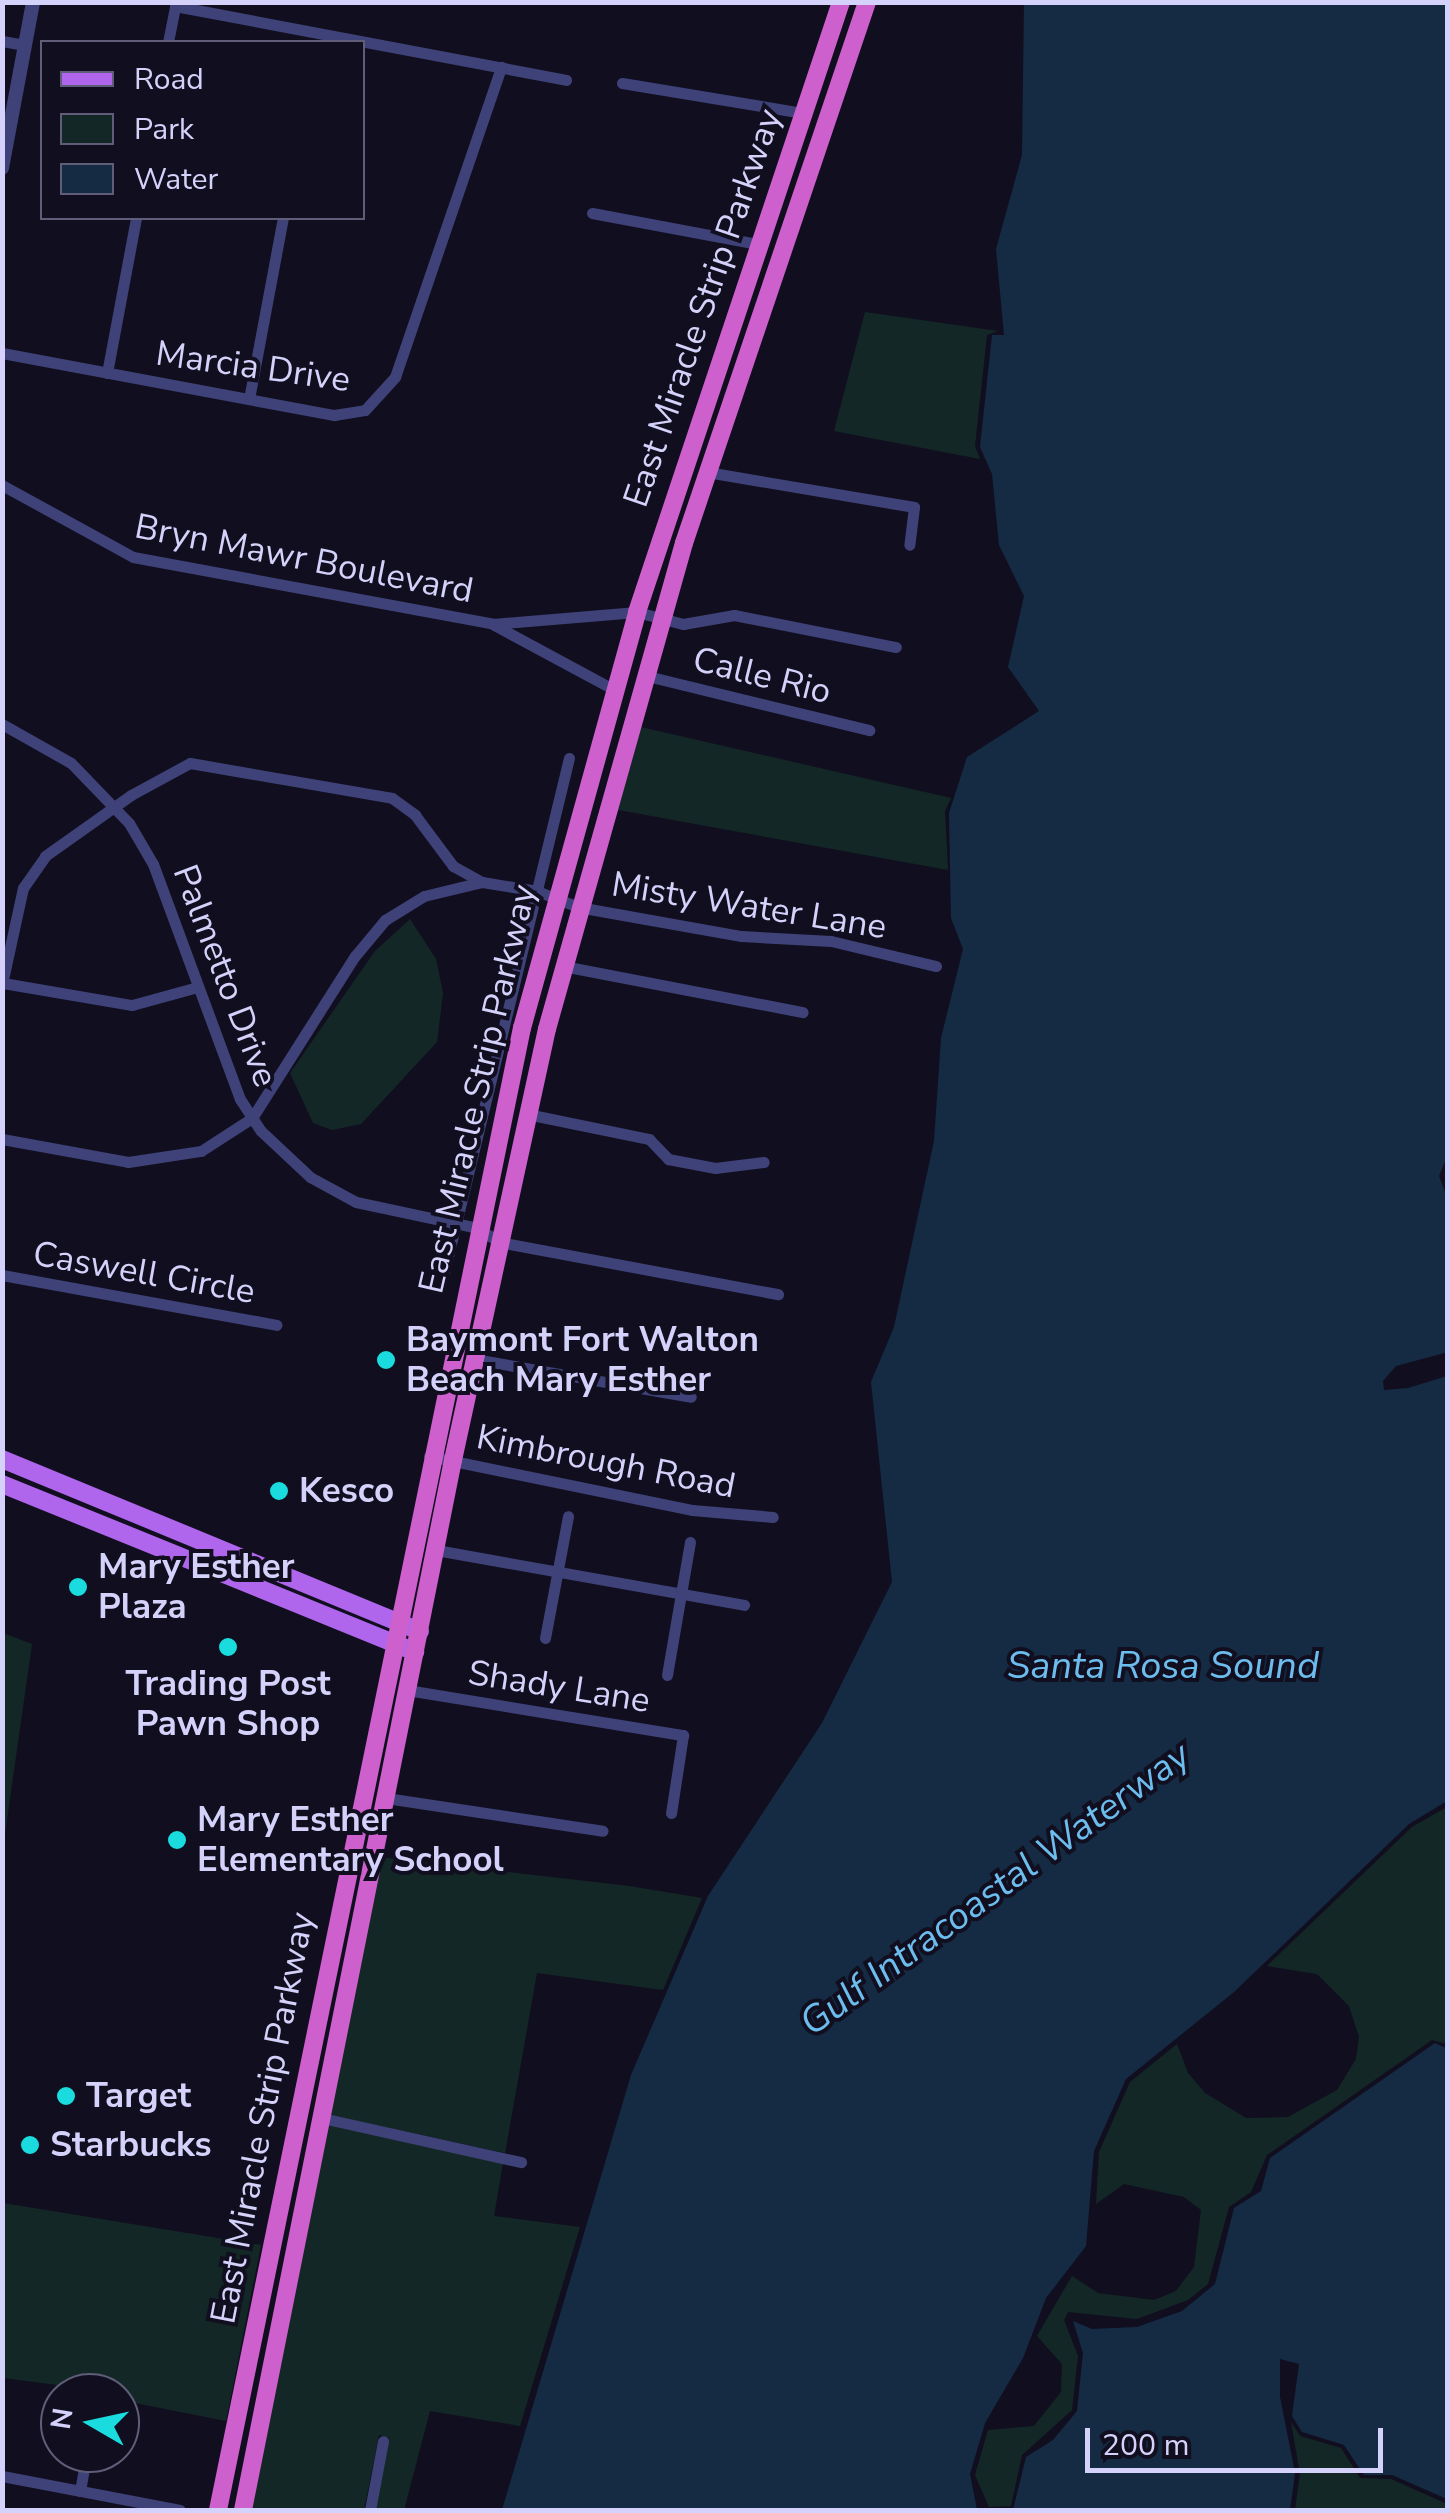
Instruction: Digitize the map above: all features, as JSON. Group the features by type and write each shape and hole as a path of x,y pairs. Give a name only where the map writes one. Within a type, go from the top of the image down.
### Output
{"highway":[{"name":"East Miracle Strip Parkway","path":"218,2510 476,1228 555,898 636,612 841,2"},
{"name":"East Miracle Strip Parkway","path":"244,2510 453,1460 526,1114 578,907 660,619 866,2"},
{"path":"804,113 827,120"},
{"path":"712,380 735,387"}],"main road":[{"path":"2,1458 420,1632"},
{"path":"2,1484 390,1646 416,1652"}],"street":[{"path":"2,168 33,2"},
{"path":"168,40 175,4 358,40"},
{"path":"2,41 25,45"},
{"path":"365,41 566,80"},
{"name":"Marcia Drive","path":"2,353 348,415 383,397 501,68"},
{"path":"622,82 804,113"},
{"path":"592,213 758,244"},
{"path":"107,373 136,220"},
{"path":"250,400 282,220"},
{"path":"707,472 914,507 909,545"},
{"name":"Bryn Mawr Boulevard","path":"2,485 133,557 494,624 636,612"},
{"path":"636,612 683,624 734,615 896,647"},
{"name":"Bryn Mawr Boulevard","path":"494,624 614,689"},
{"name":"Calle Rio","path":"643,676 869,730"},
{"name":"Palmetto Drive","path":"2,724 71,763 114,806 153,864 252,1118 294,1165 334,1192 476,1228"},
{"path":"444,1273 569,758"},
{"path":"198,987 132,1005 3,984 28,879 45,856 114,806 190,763 364,790 406,806 453,866 482,882"},
{"path":"2,1139 150,1162 201,1151 252,1118 355,956 385,920 424,896 482,882"},
{"name":"Misty Water Lane","path":"482,882 536,891 578,907 741,936 831,941 936,966"},
{"path":"563,966 803,1012"},
{"path":"526,1114 649,1139 668,1160 715,1168 764,1162"},
{"path":"476,1228 499,1242 778,1294"},
{"name":"Caswell Circle","path":"2,1275 276,1325"},
{"path":"474,1359 690,1397"},
{"name":"Kimbrough Road","path":"429,1456 692,1510 773,1516"},
{"path":"545,1638 568,1516"},
{"path":"667,1676 690,1542"},
{"path":"436,1550 744,1605"},
{"name":"Shady Lane","path":"407,1690 683,1735 671,1813"},
{"path":"386,1798 602,1832"},
{"path":"322,2118 521,2162"},
{"path":"370,2510 383,2441"},
{"path":"80,2491 83,2473"},
{"path":"2,2476 180,2510"}],"green space":[{"path":"865,312 998,331 987,335 975,446 980,459 834,431"},
{"path":"636,726 951,798 945,811 948,870 613,809"},
{"path":"410,919 436,959 443,993 437,1042 361,1124 332,1130 313,1123 290,1073 375,951"},
{"path":"3,1633 32,1644 3,1848"},
{"path":"1447,1807 1447,2044 1432,2040 1267,2155 1251,2192 1229,2207 1208,2284 1188,2300 1137,2319 1068,2312 1064,2320 1078,2356 1072,2410 1022,2455 1011,2506 989,2507 975,2475 988,2430 1034,2426 1061,2392 1062,2364 1037,2336 1072,2276 1098,2293 1154,2300 1176,2291 1194,2267 1201,2210 1184,2197 1124,2184 1096,2204 1099,2152 1130,2082 1177,2044 1188,2073 1205,2093 1246,2118 1288,2117 1337,2090 1356,2059 1359,2037 1349,2006 1317,1974 1267,1966 1412,1827"},
{"path":"380,1857 702,1898 663,1990 537,1973 505,2153 330,2115"},
{"path":"329,2125 503,2163 494,2216 580,2227 520,2426 430,2411 404,2510 375,2510 389,2438 379,2435 364,2510 252,2510"},
{"path":"3,2203 261,2245 226,2421 140,2404 140,2373 40,2373 40,2383 3,2378"},
{"path":"1291,2422 1300,2436 1341,2448 1360,2478 1391,2479 1447,2504 1447,2510 1295,2510 1300,2474"}],"water":[{"name":"Santa Rosa Sound","path":"1024,3 1447,3 1448,1154 1439,1176 1448,1200 1448,1352 1396,1366 1383,1381 1384,1390 1408,1388 1447,1376 1447,1801 1409,1824 1234,1992 1126,2079 1094,2151 1086,2246 1046,2298 1023,2358 985,2423 970,2474 977,2510 502,2510 631,2075 708,1896 822,1723 892,1582 871,1382 894,1327 934,1141 941,1038 963,949 951,918 949,813 967,757 1039,711 1008,667 1024,596 999,545 992,474 980,447 992,335 1004,335 996,249 1022,155"},
{"path":"1435,2043 1448,2049 1447,2499 1392,2475 1364,2475 1344,2445 1302,2432 1292,2416 1299,2364 1280,2359 1280,2397 1295,2473 1290,2510 1013,2510 1026,2457 1053,2440 1077,2411 1083,2353 1073,2321 1092,2329 1137,2327 1182,2311 1215,2284 1234,2208 1261,2191 1270,2158"}],"place":[{"name":"Baymont Fort Walton Beach Mary Esther","path":"386,1360"},
{"name":"Kesco","path":"279,1491"},
{"name":"Mary Esther Plaza","path":"78,1587"},
{"name":"Trading Post Pawn Shop","path":"228,1647"},
{"name":"Mary Esther Elementary School","path":"177,1840"},
{"name":"Target","path":"66,2096"},
{"name":"Starbucks","path":"30,2145"}],"water label":[{"name":"Gulf Intracoastal Waterway","path":"995,1889"}]}
